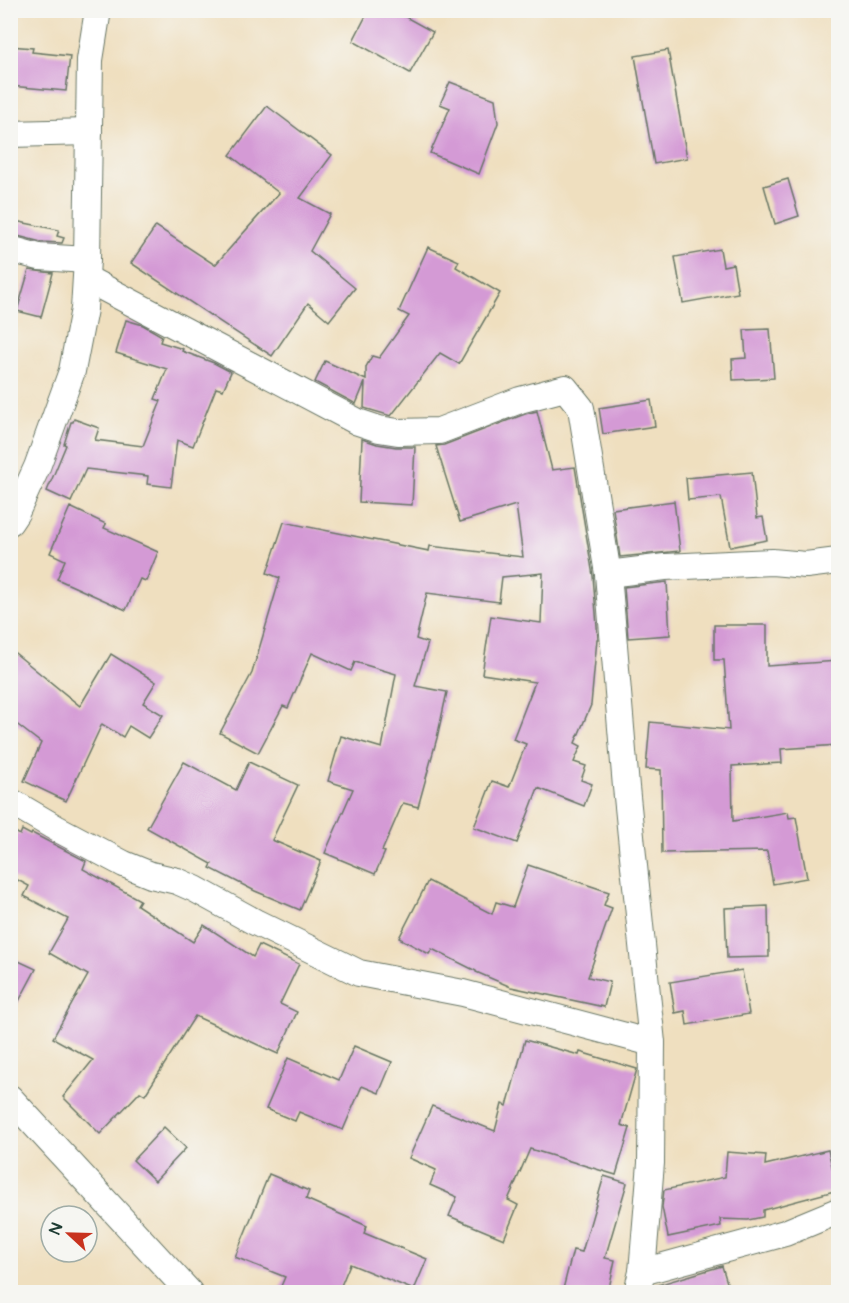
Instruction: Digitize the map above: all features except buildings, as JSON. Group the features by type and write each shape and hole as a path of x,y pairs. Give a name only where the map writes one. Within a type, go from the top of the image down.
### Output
{"street":[{"path":"10,522 37,466 72,371 84,309 87,269 90,60 98,10"},
{"path":"10,134 89,132"},
{"path":"10,249 87,269 348,417 379,429 398,432 439,431 520,400 565,387 581,408 608,574 627,799 652,1044 651,1163 640,1282 785,1233 838,1211"},
{"path":"608,574 665,567 772,562 806,565 838,561"},
{"path":"10,801 124,864 195,889 255,922 359,973 463,993 652,1044"},
{"path":"10,1098 189,1293"}]}
